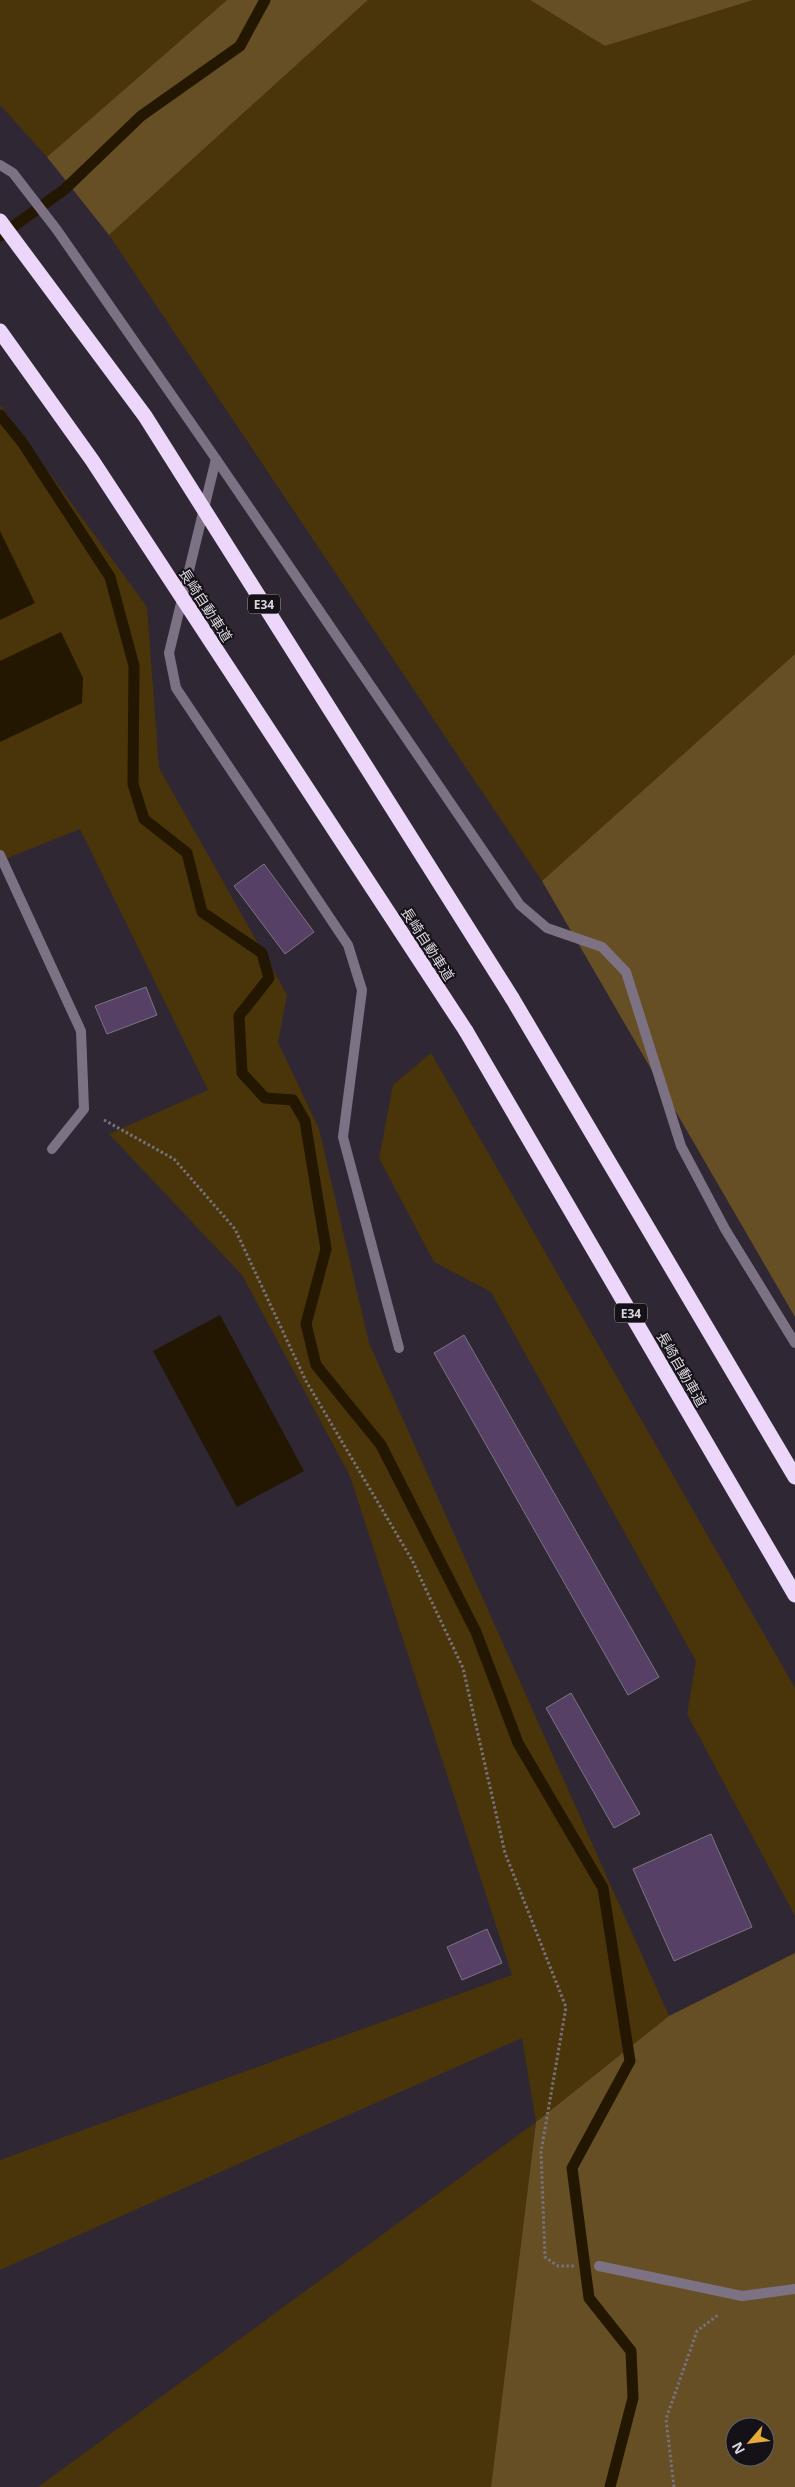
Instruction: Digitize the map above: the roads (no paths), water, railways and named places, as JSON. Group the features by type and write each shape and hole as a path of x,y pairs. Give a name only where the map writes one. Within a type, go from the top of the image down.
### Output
{"highway":[{"name":"E34","path":"0,221 144,416 512,998 795,1478"},
{"name":"長崎自動車道","path":"0,331 92,460 466,1031 795,1595"}],"street":[{"path":"0,165 13,174 57,230 216,459 520,905 547,928 602,948 626,972 681,1146 726,1229 795,1343"},
{"path":"216,459 169,653 176,688 348,945 362,990 343,1138 399,1348"},
{"path":"0,855 81,1031 84,1109 52,1149"},
{"path":"599,2266 742,2296 795,2289"}],"waterway":[{"path":"0,236 65,189 141,116 240,46 265,0"},
{"path":"0,415 22,442 110,577 134,666 133,784 144,819 187,853 202,912 262,953 269,978 239,1016 242,1073 265,1098 293,1100 305,1121 326,1249 306,1324 316,1365 381,1445 476,1632 518,1743 603,1888 630,2061 572,2168 589,2298 631,2351 633,2398 610,2487"}]}
